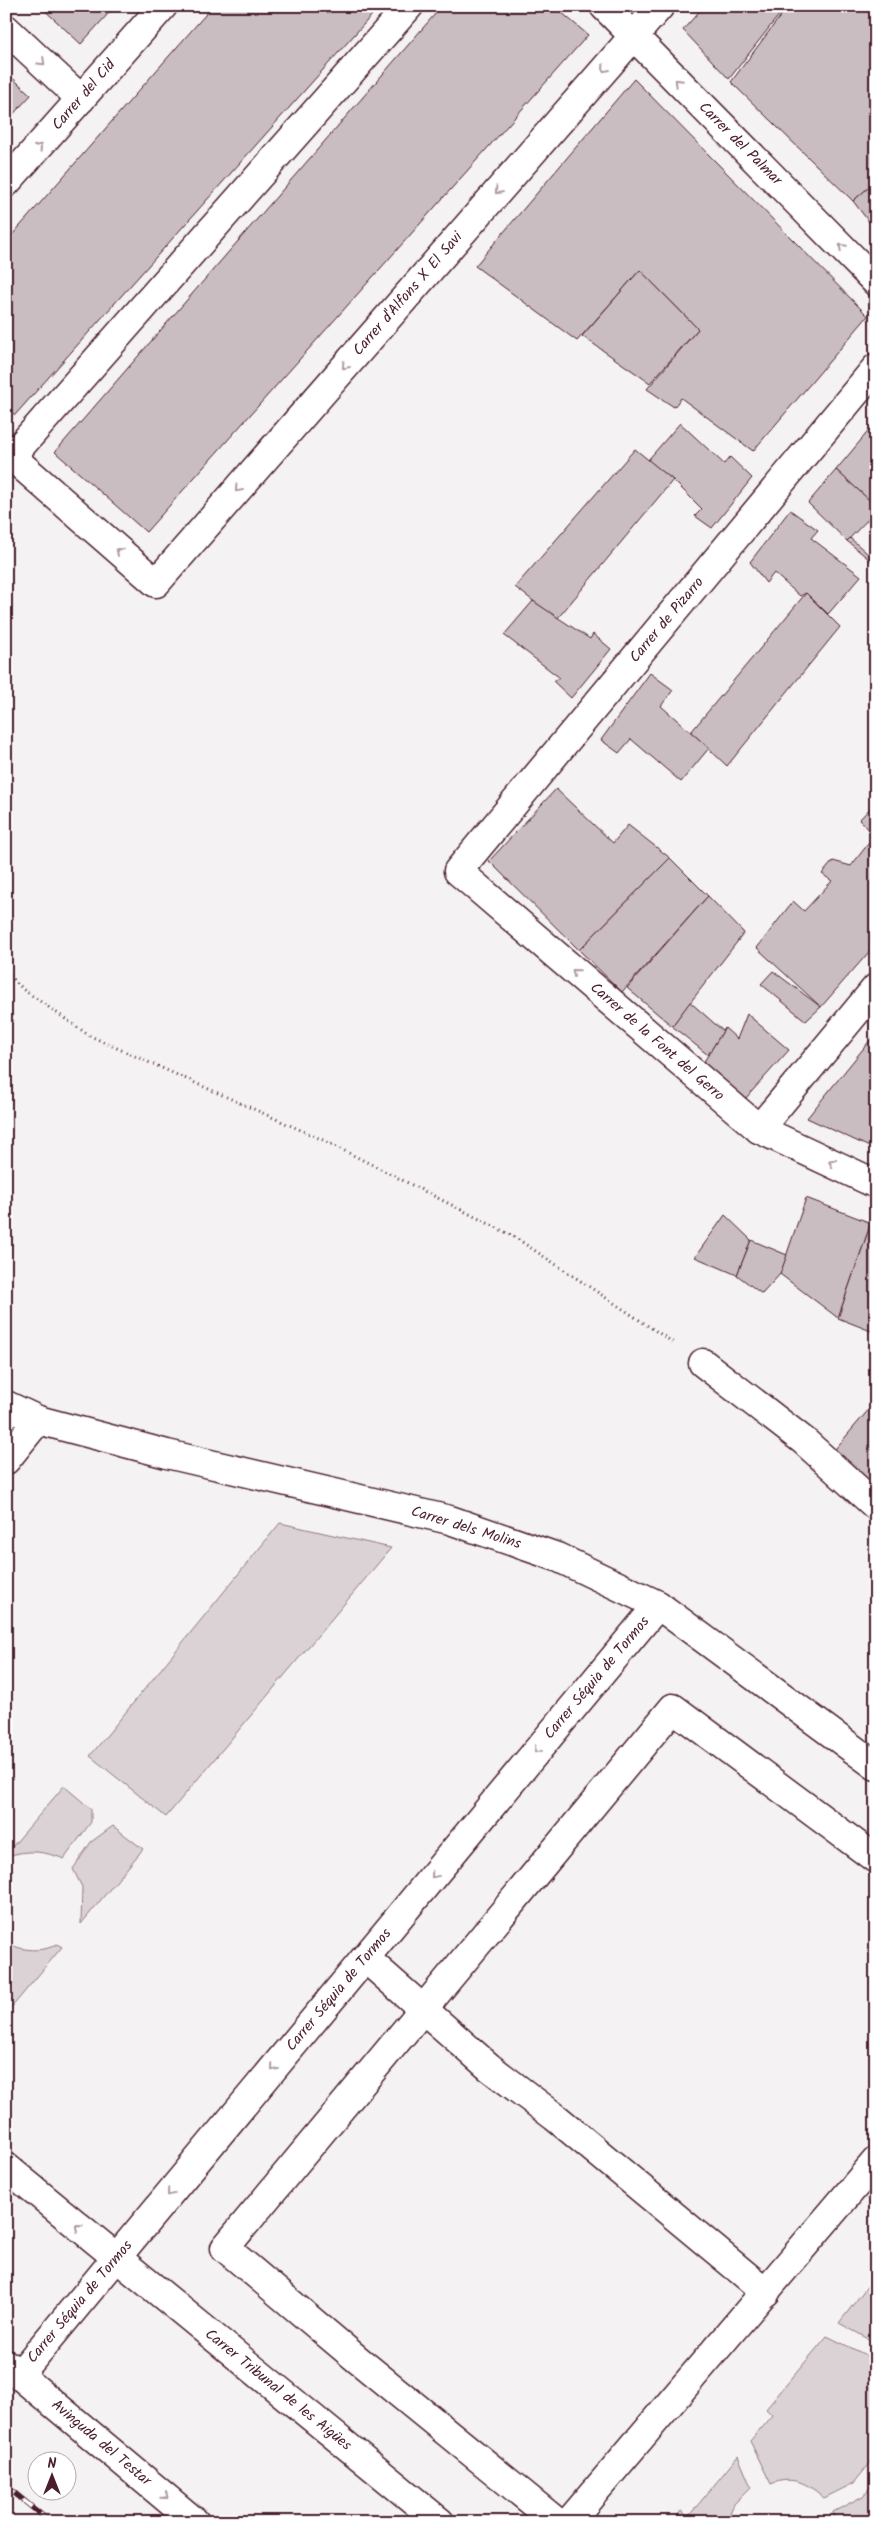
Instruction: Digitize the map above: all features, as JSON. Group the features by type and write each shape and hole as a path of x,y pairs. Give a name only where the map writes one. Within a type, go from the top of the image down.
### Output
{"street":[{"name":"Carrer del Cid","path":"6,183 163,6"},
{"path":"9,454 409,6"},
{"name":"Carrer del Palmar","path":"604,6 876,282"},
{"name":"Carrer d'Alfons X El Savi","path":"9,454 156,583 660,6"},
{"path":"6,29 81,99"},
{"name":"Carrer de Pizarro","path":"458,871 876,368"},
{"name":"Carrer de la Font del Gerro","path":"458,871 759,1128 876,1184"},
{"path":"759,1128 876,988"},
{"path":"703,1363 804,1442 876,1506"},
{"name":"Carrer dels Molins","path":"6,1405 38,1420 167,1454 450,1520 557,1557 658,1605 876,1766"},
{"path":"6,1460 38,1420"},
{"name":"Carrer Séquia de Tormos","path":"13,2370 116,2258 658,1605"},
{"path":"557,2522 357,2359 225,2248 673,1708 876,1858"},
{"path":"365,1958 489,2067 555,2118 766,2292"},
{"path":"569,2522 876,2161"},
{"name":"Carrer Tribunal de les Aigües","path":"6,2167 440,2522"},
{"name":"Avinguda del Testar","path":"13,2370 195,2522"}],"path":[{"path":"6,972 24,990 90,1036 323,1140 513,1236 703,1363"}],"shaded area":[{"path":"280,1523 391,1548 166,1817 90,1756"},
{"path":"64,1786 91,1809 91,1822 64,1859 35,1852 13,1854 6,1857 6,1854"},
{"path":"113,1826 143,1849 81,1924 82,1887 73,1869 91,1842"},
{"path":"6,1942 32,1950 45,1949 57,1944 62,1947 6,2014"},
{"path":"876,2275 876,2343 839,2323"},
{"path":"827,2336 876,2360 876,2456 854,2483 824,2498 812,2488 799,2482 786,2480 771,2484 750,2441 772,2415 766,2409"},
{"path":"738,2456 751,2487 734,2504 726,2522 672,2522 681,2511 688,2517"},
{"path":"876,2480 876,2522 835,2522 833,2512 863,2496"}],"building":[{"path":"40,6 115,6 81,44"},
{"path":"213,6 380,6 15,415 6,407 6,242"},
{"path":"442,6 554,6 588,35 146,532 55,452"},
{"path":"704,6 786,6 729,79 683,30"},
{"path":"788,6 876,6 876,181 853,201 731,82"},
{"path":"6,72 31,95 6,122"},
{"path":"634,79 868,316 753,451 681,398 674,407 647,389 698,329 640,270 577,341 475,266"},
{"path":"876,181 876,231 853,201"},
{"path":"640,270 698,329 650,383 582,336"},
{"path":"876,422 876,506 836,470"},
{"path":"680,423 724,464 730,457 752,478 712,528 695,516 702,509 673,480 648,460"},
{"path":"635,449 673,480 557,619 515,587"},
{"path":"836,470 876,506 876,511 847,541 808,503"},
{"path":"790,510 818,530 811,538 861,576 828,614 806,593 800,596 774,573 766,583 750,562"},
{"path":"850,538 876,561 876,565 847,541"},
{"path":"806,593 840,627 727,766 691,732"},
{"path":"533,601 590,639 593,634 611,649 571,698 553,681 560,678 504,635"},
{"path":"650,673 673,690 661,706 709,748 681,782 631,739 619,753 601,740"},
{"path":"556,789 613,843 628,825 670,858 579,950 489,861"},
{"path":"876,802 876,944 821,1007 757,948 793,901 804,911 832,881 822,874 833,861 851,866 875,835 859,820"},
{"path":"670,858 708,896 622,992 579,950"},
{"path":"708,896 744,933 672,1026 627,988"},
{"path":"773,971 821,1007 806,1021 761,984"},
{"path":"690,1002 723,1031 708,1055 672,1026"},
{"path":"747,1014 789,1050 745,1099 703,1063 725,1028 737,1039"},
{"path":"876,1033 876,1150 807,1118"},
{"path":"806,1198 871,1223 838,1318 780,1274"},
{"path":"725,1215 751,1240 737,1275 695,1257"},
{"path":"871,1223 876,1226 876,1333 838,1318"},
{"path":"751,1240 787,1255 780,1274 762,1294 737,1275"},
{"path":"876,1401 876,1494 831,1454"}],"railway":[{"path":"6,2486 50,2522"}]}
